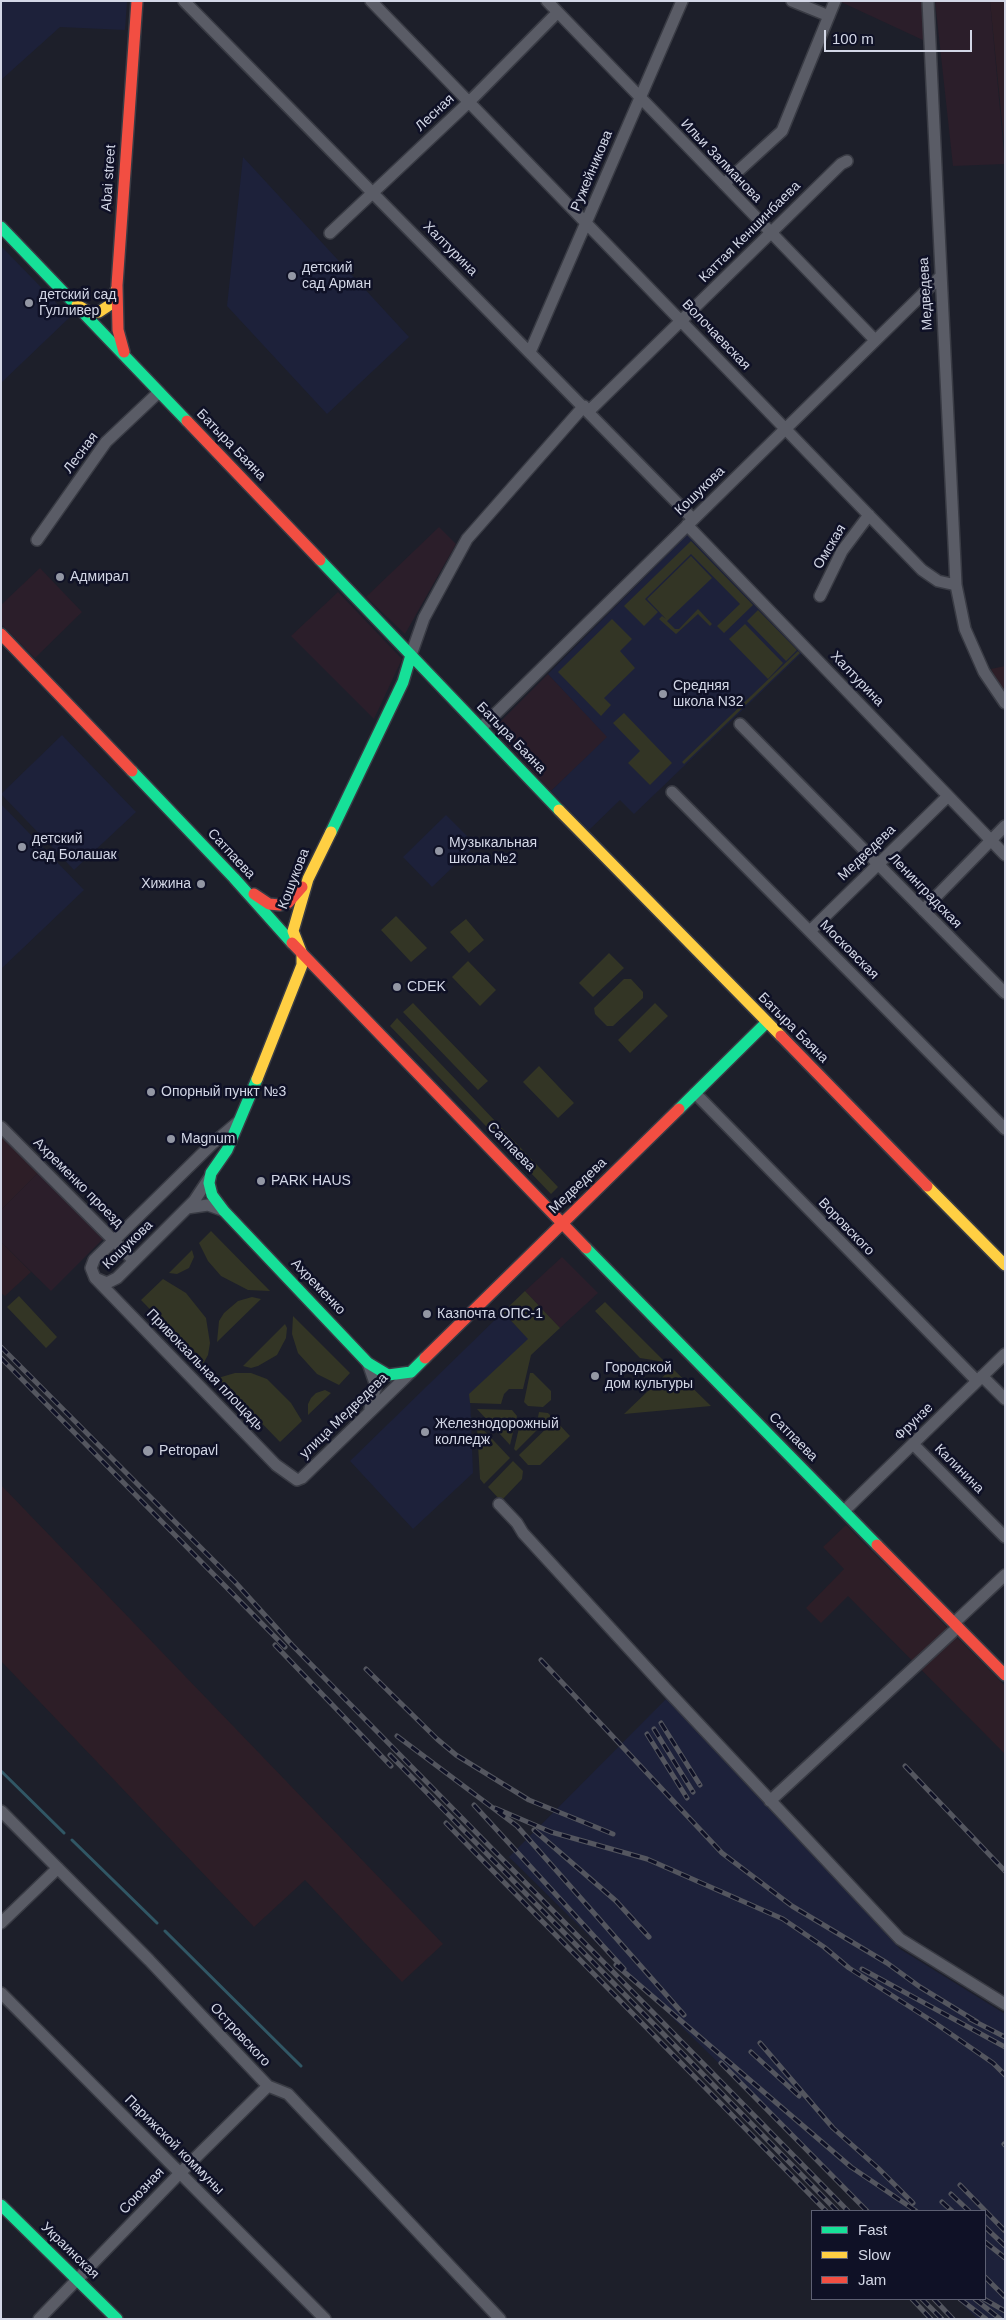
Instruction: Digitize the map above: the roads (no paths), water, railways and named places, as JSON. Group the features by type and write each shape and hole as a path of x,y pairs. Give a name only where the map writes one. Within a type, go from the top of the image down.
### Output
{"street":[{"name":"Abai street","path":"125,356 118,330 117,285 137,1"},
{"name":"Волочаевская","path":"371,1 926,574 938,580 956,585"},
{"name":"Ильи Залманова","path":"547,1 875,340"},
{"name":"Ружейникова","path":"530,352 682,1"},
{"path":"792,1 829,16"},
{"path":"724,184 782,131 835,1"},
{"name":"Медведева","path":"928,1 956,585"},
{"name":"Халтурина","path":"192,4 373,192 587,409 947,797 1005,855"},
{"name":"Лесная","path":"330,233 469,102 557,12"},
{"name":"Каттая Кеншинбаева","path":"410,655 424,618 467,539 587,409 682,320 841,164 847,161"},
{"name":"Батыра Баяна","path":"1,227 429,675 1005,1264"},
{"name":"Кошукова","path":"481,728 940,277"},
{"path":"73,303 89,312 99,312 111,304 117,285"},
{"name":"Лесная","path":"37,540 106,442 159,392"},
{"name":"Омская","path":"820,596 842,551 869,515"},
{"path":"956,585 965,629 984,672 1005,704"},
{"name":"Сатпаева","path":"1,634 238,883 302,954 683,1348 1005,1675"},
{"name":"Кошукова","path":"241,1120 212,1144 92,1262 91,1268 95,1278 104,1283 112,1282 187,1208 210,1177 241,1120 302,965 302,954 294,934 298,908 308,879 403,682 410,655"},
{"path":"403,682 415,668 422,669 429,675"},
{"name":"Ленинградская","path":"740,724 1005,993"},
{"name":"Московская","path":"672,792 1005,1129"},
{"name":"Медведева","path":"810,932 877,863 947,797"},
{"path":"923,910 1005,826"},
{"path":"238,883 265,902 280,906 291,900 308,879"},
{"path":"268,917 284,923 291,919 298,908"},
{"name":"Медведева","path":"411,1372 767,1022"},
{"name":"Воровского","path":"695,1092 980,1379 1005,1399"},
{"name":"Ахременко проезд","path":"1,1127 134,1261"},
{"name":"Ахременко","path":"210,1177 209,1187 213,1198 224,1211 368,1362 388,1375 411,1372"},
{"path":"187,1208 208,1204 224,1211"},
{"name":"Привокзальная площадь","path":"95,1278 276,1465 297,1480"},
{"name":"Фрунзе","path":"844,1511 1005,1354"},
{"path":"368,1362 376,1386 374,1402 368,1414"},
{"name":"улица Медведева","path":"297,1480 302,1478 411,1372"},
{"name":"Калинина","path":"913,1444 1005,1537"},
{"path":"499,1504 533,1544 770,1801 900,1938 1005,2004"},
{"path":"770,1801 956,1625 1005,1575"},
{"name":"Островского","path":"1,1811 149,1960 268,2086 288,2094 500,2319"},
{"path":"1,1924 58,1868"},
{"name":"Парижской коммуны","path":"1,1993 324,2319"},
{"name":"Союзная","path":"39,2319 180,2172 268,2086"},
{"name":"Украинская","path":"1,2205 117,2319"}],"waterway":[{"path":"1,1771 64,1833"},
{"path":"72,1840 157,1923"},
{"path":"165,1931 301,2066"}],"railway":[{"path":"1,1347 235,1582 292,1645 847,2210"},
{"path":"1,1358 285,1647"},
{"path":"275,1645 391,1766"},
{"path":"541,1660 722,1853 792,1906 887,1963 920,1987 977,2022"},
{"path":"366,1669 437,1739 456,1755 529,1800 613,1834"},
{"path":"661,1723 700,1785"},
{"path":"654,1729 693,1792"},
{"path":"647,1734 687,1798"},
{"path":"397,1736 517,1826 684,2015"},
{"path":"390,1755 836,2210"},
{"path":"905,1766 1005,1871"},
{"path":"474,1805 624,1969"},
{"path":"495,1808 551,1832 647,1859 783,1919 824,1947 849,1968 993,2063 1005,2075"},
{"path":"446,1823 825,2210"},
{"path":"534,1830 616,1901 649,1937"},
{"path":"616,1965 851,2167 915,2210"},
{"path":"862,1969 1005,2047"},
{"path":"970,2019 1005,2037"},
{"path":"760,2043 833,2128 878,2168 913,2203"},
{"path":"751,2052 799,2096"},
{"path":"721,2063 866,2210"},
{"path":"960,2185 984,2210"},
{"path":"951,2194 968,2210"},
{"path":"942,2202 951,2210"},
{"path":"986,2212 1005,2231"},
{"path":"986,2228 1005,2246"},
{"path":"986,2243 1005,2258"},
{"path":"986,2278 1005,2297"},
{"path":"913,2300 931,2319"},
{"path":"923,2300 942,2319"},
{"path":"935,2300 953,2319"},
{"path":"961,2300 986,2319"},
{"path":"976,2300 1000,2319"},
{"path":"986,2300 1005,2311"}],"place":[{"name":"детский сад Арман","path":"292,276"},
{"name":"детский сад Гулливер","path":"29,303"},
{"name":"Адмирал","path":"60,577"},
{"name":"Средняя школа N32","path":"663,694"},
{"name":"детский сад Болашак","path":"22,847"},
{"name":"Музыкальная школа №2","path":"439,851"},
{"name":"Хижина","path":"201,884"},
{"name":"CDEK","path":"397,987"},
{"name":"Опорный пункт №3","path":"151,1092"},
{"name":"Magnum","path":"171,1139"},
{"name":"PARK HAUS","path":"261,1181"},
{"name":"Казпочта ОПС-1","path":"427,1314"},
{"name":"Городской дом культуры","path":"595,1376"},
{"name":"Железнодорожный колледж","path":"425,1432"},
{"name":"Petropavl","path":"148,1451"}]}
